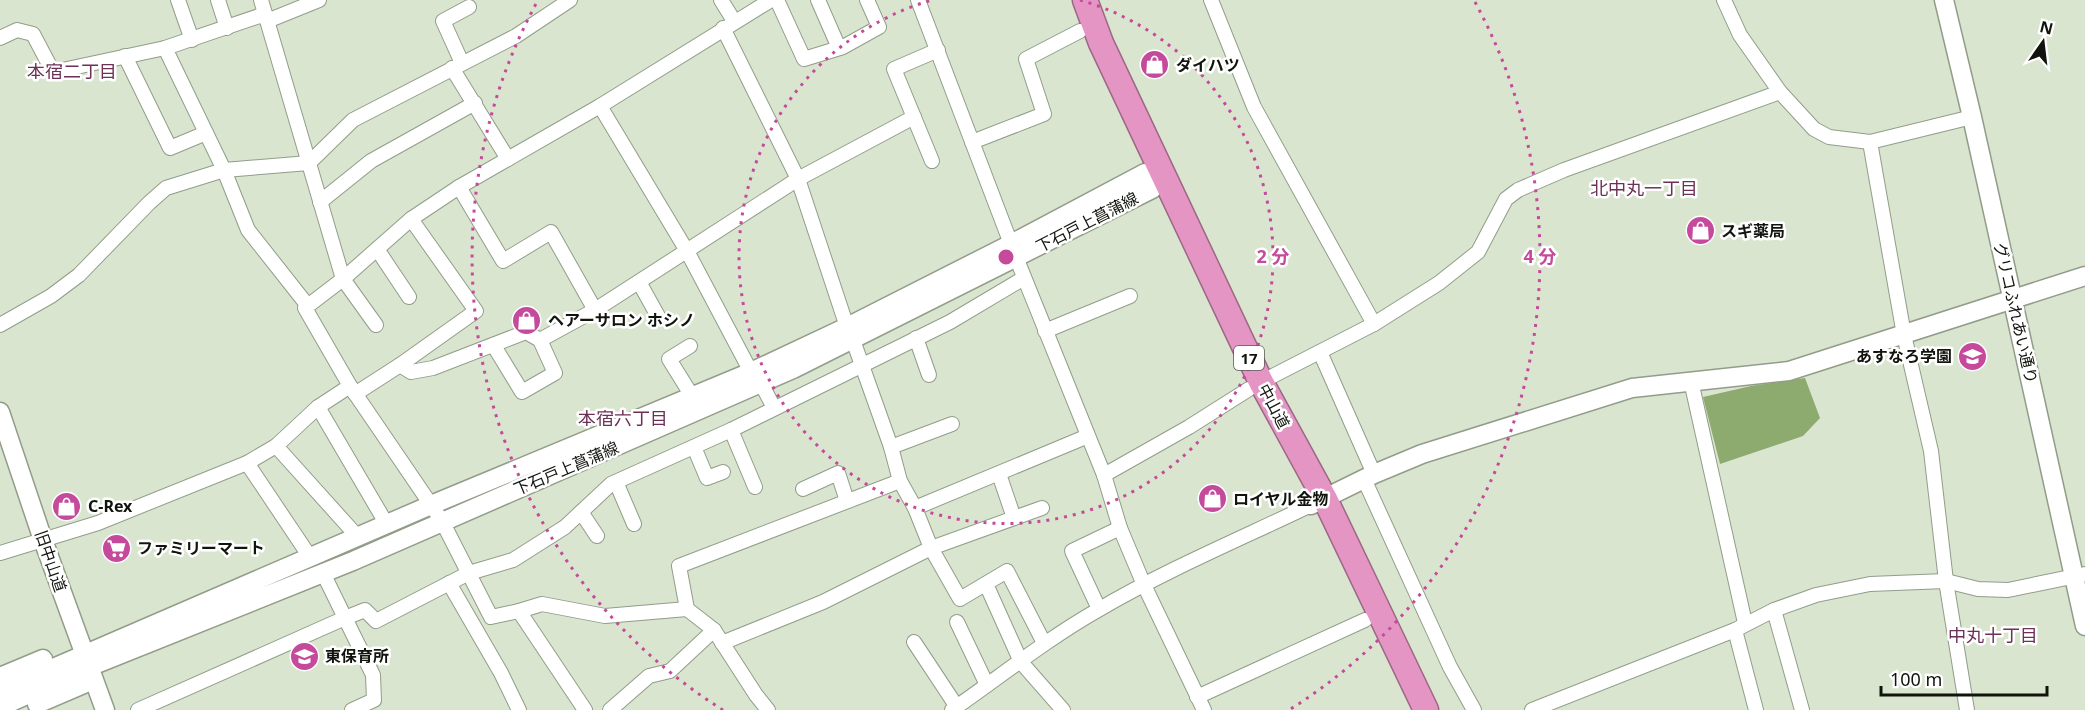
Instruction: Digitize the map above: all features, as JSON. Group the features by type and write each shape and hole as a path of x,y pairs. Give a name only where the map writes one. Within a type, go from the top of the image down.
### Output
{"highway":[{"name":"中山道","path":"1070,0 1080,30 1255,386 1426,710"},
{"name":"中山道","path":"1085,0 1153,178"},
{"name":"中山道","path":"1318,502 1365,620 1410,710"}],"main road":[{"name":"グリコふれあい通り","path":"1944,0 2012,299 2080,575 2085,626"},
{"name":"下石戸上菖蒲線","path":"69,668 88,667 323,573 442,521 850,334 1153,178"},
{"path":"1318,502 1369,476 1422,454 1632,388 1789,371 2085,276"},
{"name":"下石戸上菖蒲線","path":"88,667 357,536 692,396 756,378"},
{"name":"旧中山道","path":"0,412 43,540 105,710"},
{"path":"0,677 52,656 88,667"},
{"path":"23,710 88,667"},
{"path":"0,690 69,668"},
{"path":"0,707 69,668"}],"street":[{"path":"178,0 192,40"},
{"path":"218,0 227,28"},
{"path":"261,0 344,279 376,325"},
{"path":"0,38 17,30 33,34 53,72 165,48 319,0"},
{"path":"0,325 51,296 79,275 166,188 224,170 309,163 352,120 516,36 570,0"},
{"path":"721,0 728,25 798,179 891,447 900,481 915,508 931,548 960,599 1007,571 1044,643"},
{"path":"687,609 605,616 542,604 491,617 442,521 352,390 305,308 344,279 411,219 459,187 600,106 771,0"},
{"path":"777,0 804,60 839,48 879,27 867,0"},
{"path":"818,0 839,48"},
{"path":"918,0 1013,251 1104,475 1120,528 1144,585 1204,710"},
{"path":"1211,0 1254,107 1374,324"},
{"path":"1724,0 1740,35 1780,92 1814,129 1829,137 1870,142 1972,117"},
{"path":"469,7 443,21 457,65 475,104 508,159"},
{"path":"972,142 1044,114 1026,59 1080,30"},
{"path":"165,48 224,170 248,230 308,306"},
{"path":"932,161 894,69 938,50"},
{"path":"124,56 170,148 206,133"},
{"path":"1104,475 1189,427 1255,386 1374,324 1439,283 1478,252 1506,199 1518,190 1564,170 1780,92"},
{"path":"320,202 370,161 475,104"},
{"path":"600,106 687,251 774,408"},
{"path":"540,340 595,310 798,179 914,117"},
{"path":"1870,142 1904,335 1931,451 1946,581 1967,710"},
{"path":"459,187 503,261 551,232 595,310"},
{"path":"0,553 98,523 247,463 276,446 318,407 400,365 476,311 411,219"},
{"path":"377,249 409,297"},
{"path":"138,710 166,704 365,610 376,621 469,573 513,560 565,527 616,483 950,322 1024,278"},
{"path":"639,282 659,318"},
{"path":"1045,331 1130,296"},
{"path":"400,365 411,372 433,368 526,332 540,340 555,373 522,392 494,346"},
{"path":"916,338 929,375"},
{"path":"690,346 669,359 692,396"},
{"path":"1320,352 1369,476 1450,667 1474,710"},
{"path":"1691,381 1756,710"},
{"path":"318,407 387,524"},
{"path":"891,447 952,424"},
{"path":"730,430 755,487"},
{"path":"915,508 1088,436"},
{"path":"276,446 357,536"},
{"path":"694,447 707,478 723,472"},
{"path":"247,463 310,557"},
{"path":"803,489 838,473 848,501"},
{"path":"999,474 1014,518"},
{"path":"768,710 714,630 687,609 680,566 900,481"},
{"path":"616,483 634,524"},
{"path":"914,642 954,708 1021,662 1044,643 1099,609 1144,585 1318,502"},
{"path":"722,644 823,602 931,548 1042,508"},
{"path":"581,512 597,536"},
{"path":"1099,609 1071,551 1120,528"},
{"path":"323,573 373,675 375,705 352,710"},
{"path":"1532,710 1740,626 1774,610 1816,595 1870,584 1946,581 1977,589 2008,590 2080,575"},
{"path":"449,583 503,676 519,710"},
{"path":"986,584 1021,662 1063,710"},
{"path":"1774,610 1802,710"},
{"path":"519,611 585,710"},
{"path":"1197,697 1365,620"},
{"path":"957,622 987,686"},
{"path":"610,710 649,676 670,671 714,630"}],"green space":[{"path":"1805,378 1820,418 1803,436 1720,464 1703,397 1751,386"}],"place":[{"name":"ダイハツ","path":"1155,65"},
{"name":"スギ薬局","path":"1700,231"},
{"name":"ヘアーサロン ホシノ","path":"527,320"},
{"name":"あすなろ学園","path":"1973,356"},
{"name":"ロイヤル金物","path":"1212,499"},
{"name":"C-Rex","path":"67,506"},
{"name":"ファミリーマート","path":"116,548"},
{"name":"東保育所","path":"304,656"}],"district":[{"name":"本宿二丁目","path":"72,71"},
{"name":"北中丸一丁目","path":"1644,188"},
{"name":"本宿六丁目","path":"623,418"},
{"name":"中丸十丁目","path":"1993,635"}]}
